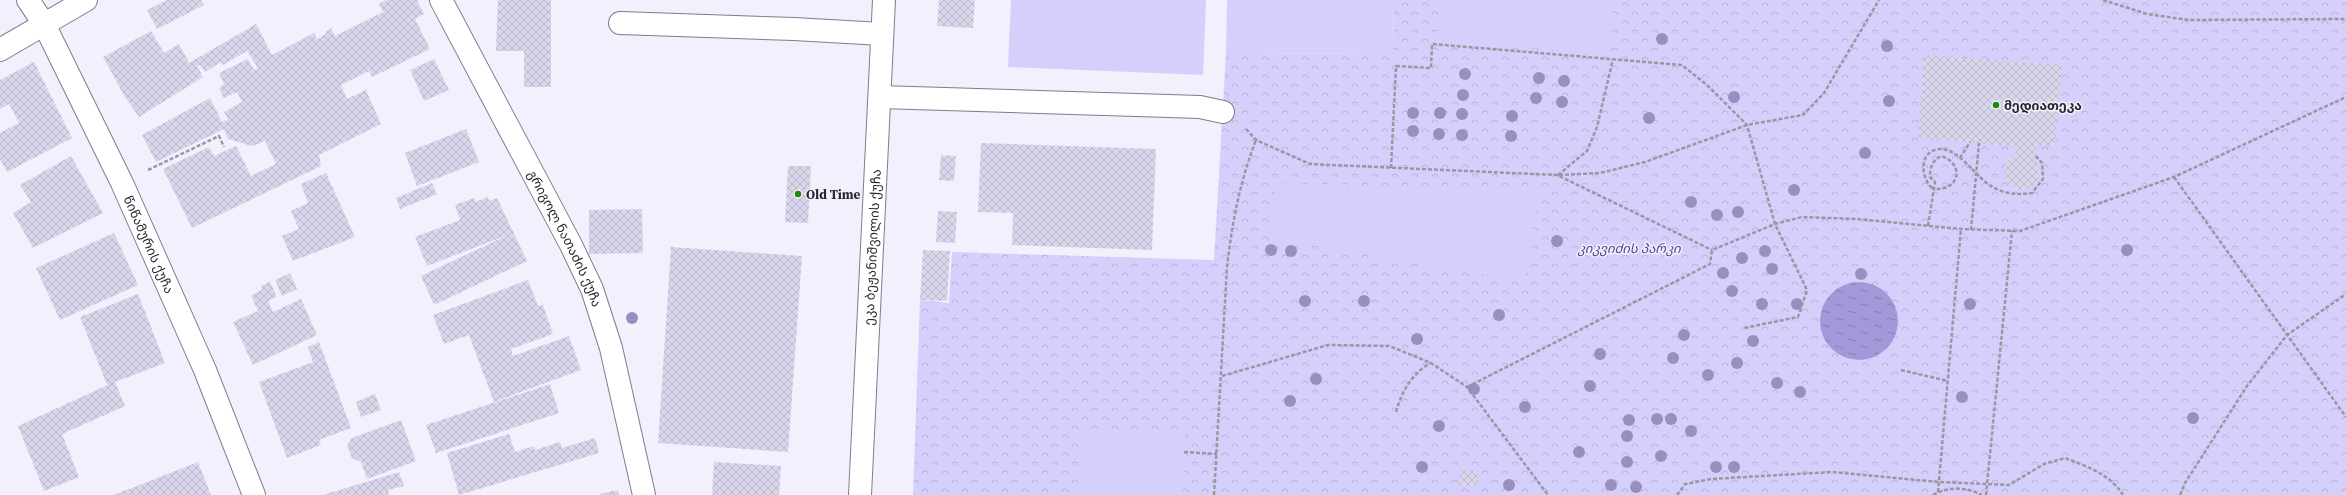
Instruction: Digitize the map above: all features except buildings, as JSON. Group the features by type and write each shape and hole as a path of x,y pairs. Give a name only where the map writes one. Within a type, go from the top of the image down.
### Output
{"street":[{"name":"წიწამურის ქუჩა","path":"28,0 44,24 122,182 206,370 254,495"},
{"path":"0,50 86,0"},
{"name":"გრიგოლ ნათაძის ქუჩა","path":"441,0 571,245 592,289 610,348 644,495"},
{"name":"ეკა ბეჟანიშვილის ქუჩა","path":"860,495 884,0"},
{"path":"620,23 794,29 882,34"},
{"path":"880,97 1200,107 1223,112"}],"path":[{"path":"1214,495 1230,234 1246,164 1256,140 1310,164 1558,176 1600,173 1645,162 1747,125 1803,115 1824,93 1879,0"},
{"path":"2103,0 2147,14 2189,20 2346,19"},
{"path":"1391,168 1396,66 1430,68 1432,44 1682,65 1707,85 1747,125 1775,224 1807,290 1798,317 1744,328"},
{"path":"1558,176 1587,151 1597,127 1613,59"},
{"path":"1558,176 1712,250 1775,224 1802,217 1971,230 2020,231 2058,219 2174,177 2346,97"},
{"path":"122,182 219,136 224,147"},
{"path":"1960,158 1970,142"},
{"path":"1971,230 1978,143"},
{"path":"1928,226 1935,182 1930,177 1930,169 1934,160 1941,156 1949,158 1956,168 1956,176 1953,185 1944,190 1934,188 1926,182 1924,176 1923,167 1926,156 1940,149 1960,158 1980,177 2001,192 2015,195 2032,193 2043,179 2042,163 2035,155"},
{"path":"2174,177 2346,417"},
{"path":"1938,492 1961,229"},
{"path":"1986,495 2012,231"},
{"path":"1467,387 1710,264 1712,250"},
{"path":"2180,495 2185,483 2247,386 2287,335 2346,294"},
{"path":"1222,376 1328,345 1389,346 1431,363 1467,387 1548,495"},
{"path":"1396,412 1402,393 1418,371 1431,363"},
{"path":"1901,370 1948,381"},
{"path":"1184,452 1217,454"},
{"path":"1676,495 1685,484 1711,479 1832,472 1939,482 2009,484 2044,464 2065,458 2091,468 2112,481 2122,495"},
{"path":"1933,495 1938,492 1962,488 1982,495"}],"green space":[{"path":"1011,0 1206,0 1203,75 1008,67"},
{"path":"1227,0 1394,0 1393,54 1226,53"},
{"name":"კიკვიძის პარკი","path":"1394,0 2346,0 2346,495 913,495 920,300 949,303 952,252 1214,260 1226,53 1393,54"},
{"path":"1439,0 1614,0 1610,54 1436,41"},
{"path":"1277,183 1539,191 1525,281 1268,238"},
{"path":"1083,428 1185,433 1182,495 1079,495"}],"water":[{"path":"1859,282 1874,285 1887,293 1895,306 1898,321 1895,336 1887,349 1874,357 1859,360 1844,357 1831,349 1823,336 1820,321 1823,306 1831,293 1844,285"}],"place":[{"name":"მედიათეკა","path":"1996,105"},
{"name":"Old Time","path":"798,194"}]}
